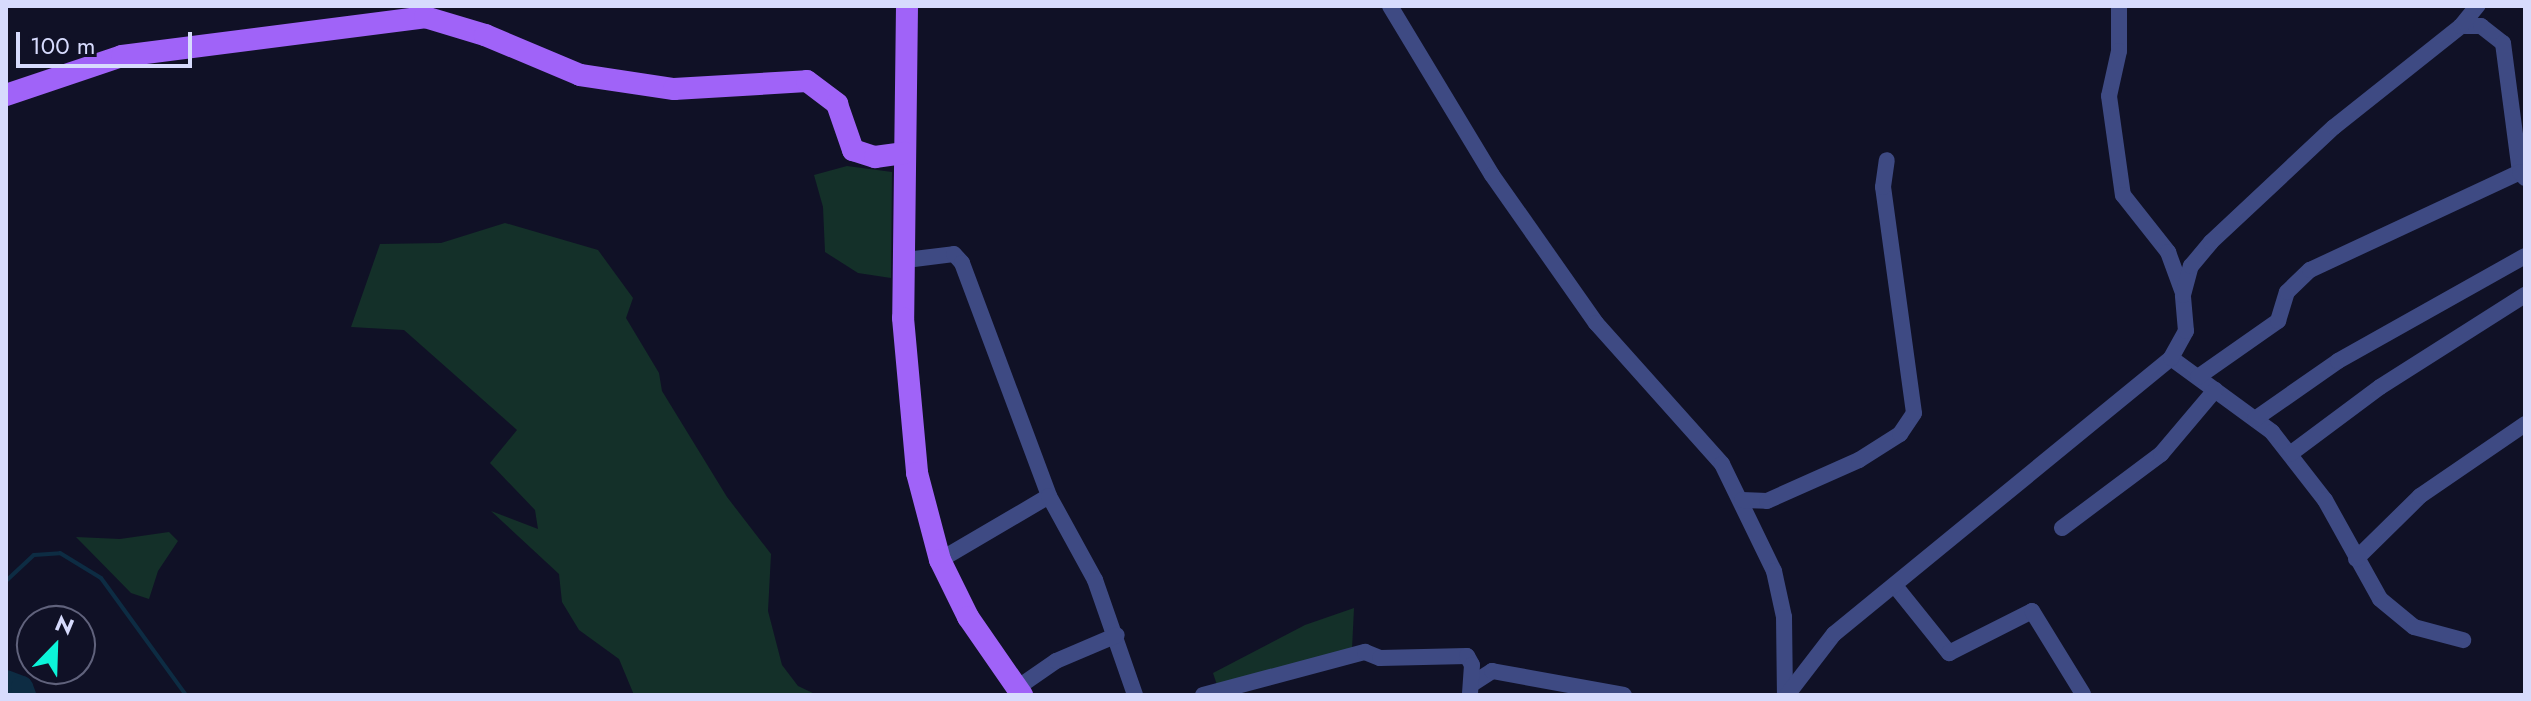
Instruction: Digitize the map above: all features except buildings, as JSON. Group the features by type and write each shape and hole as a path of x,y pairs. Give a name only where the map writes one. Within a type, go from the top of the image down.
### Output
{"main road":[{"path":"907,6 903,318 915,458 940,560 968,617 1019,692"},
{"path":"6,95 122,56 425,17 594,77 674,89 807,81 837,104 853,150 875,157 905,153"}],"street":[{"path":"1390,6 1485,164 1596,323 1700,435 1742,500 1774,571 1784,617 1786,695"},
{"path":"1786,695 1815,652 1896,587 2083,426 2171,358 2186,331 2183,295 2168,252 2123,195 2109,96 2119,51 2119,6"},
{"path":"2183,295 2191,266 2211,242 2334,127 2461,26 2477,6"},
{"path":"2198,377 2278,321 2287,292 2310,270 2522,175 2503,43 2481,26 2461,26"},
{"path":"1742,500 1767,501 1859,460 1900,434 1914,413 1883,187 1887,160"},
{"path":"906,260 954,254 962,263 1049,496 1117,635 1135,695"},
{"path":"2255,419 2338,361 2525,256"},
{"path":"2290,454 2380,387 2525,295"},
{"path":"2171,358 2255,419 2290,454 2325,500 2380,599 2414,627 2463,640"},
{"path":"2062,528 2161,454 2215,390"},
{"path":"2356,559 2420,496 2525,424"},
{"path":"940,560 1049,496"},
{"path":"1896,587 1949,653 2032,611 2083,694"},
{"path":"1019,692 1056,661 1117,635"},
{"path":"1203,695 1365,652 1400,659 1467,656 1471,689"},
{"path":"1471,689 1492,671 1624,695"}],"green space":[{"path":"847,166 892,172 891,278 858,273 825,252 823,207 814,175"},
{"path":"505,223 598,250 633,298 626,318 659,373 662,391 727,497 771,554 768,611 782,665 798,686 817,695 634,695 619,659 579,630 562,602 559,574 491,511 538,529 535,510 490,463 517,430 404,330 351,327 380,244 441,243"},
{"path":"169,532 178,541 158,571 149,599 131,593 76,537 120,539"},
{"path":"1354,608 1352,649 1218,688 1213,673 1305,625"}],"waterway":[{"path":"6,581 34,555 60,553 101,578 186,695"},
{"path":"6,681 22,687 25,695"}]}
